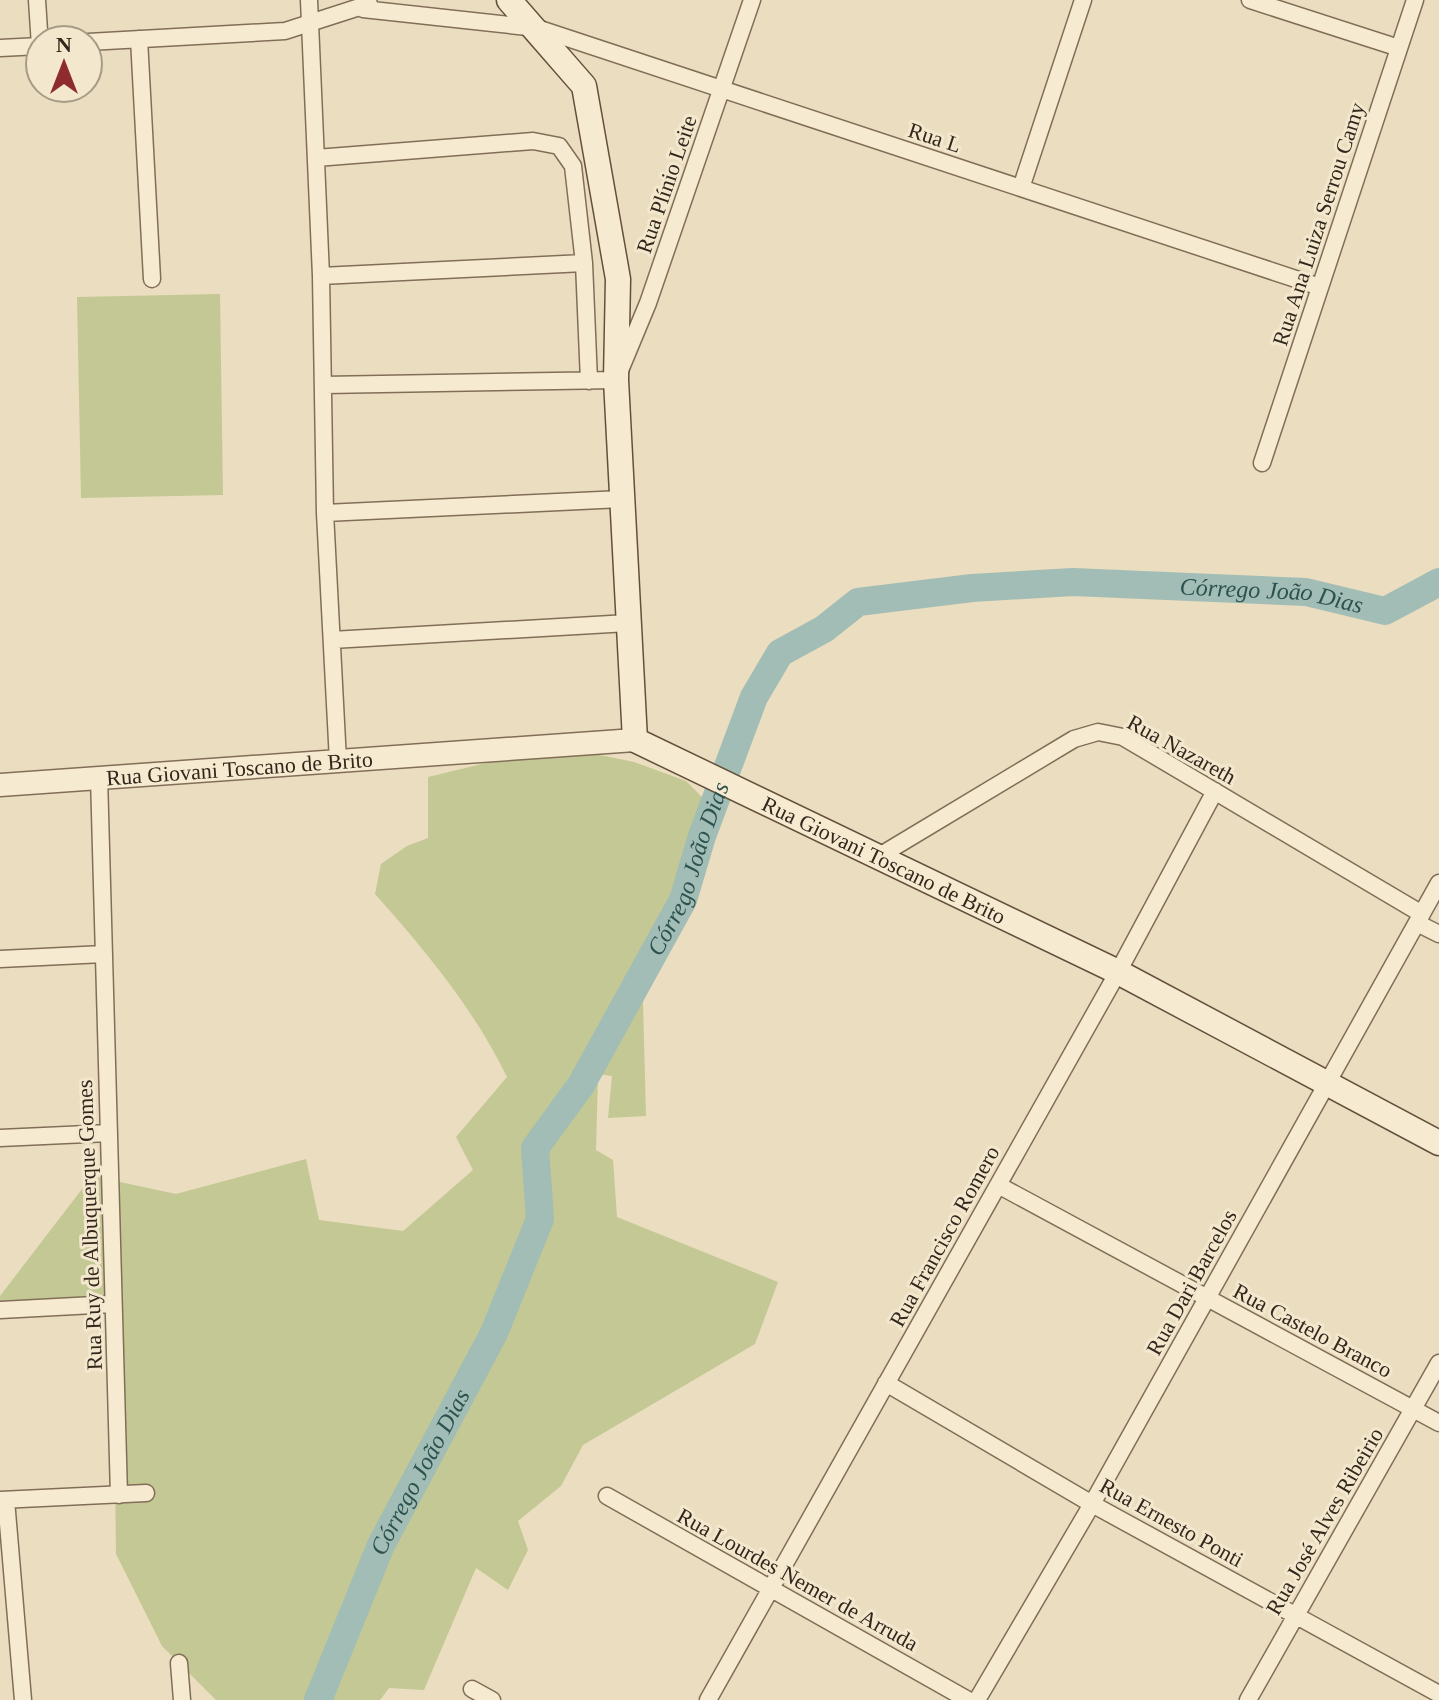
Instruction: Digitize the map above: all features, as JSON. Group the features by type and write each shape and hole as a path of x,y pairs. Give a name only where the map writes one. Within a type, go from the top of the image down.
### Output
{"main road":[{"path":"509,0 537,28 584,86 618,279 616,380 635,740"},
{"name":"Rua Giovani Toscano de Brito","path":"635,740 1118,972 1439,1143"}],"street":[{"path":"37,0 39,24"},
{"path":"309,0 321,276 325,513 338,761"},
{"name":"Rua Plínio Leite","path":"616,380 648,303 752,0"},
{"path":"1021,188 1083,0"},
{"path":"1250,0 1399,48"},
{"name":"Rua Ana Luiza Serrou Camy","path":"1262,463 1415,0"},
{"path":"104,41 285,31 369,5"},
{"name":"Rua L","path":"369,5 537,28 1320,287"},
{"path":"139,39 152,279"},
{"path":"0,48 24,47"},
{"path":"316,158 533,141 559,146 573,166 584,263 589,381"},
{"path":"321,276 584,263"},
{"path":"324,385 616,380"},
{"path":"325,513 622,499"},
{"path":"332,640 628,623"},
{"name":"Rua Nazareth","path":"876,858 1074,739 1098,732 1123,737 1215,791 1420,918 1439,934"},
{"name":"Rua Giovani Toscano de Brito","path":"0,785 635,740"},
{"name":"Rua Ruy de Albuquerque Gomes","path":"99,777 119,1495"},
{"name":"Rua Francisco Romero","path":"708,1700 1118,972 1215,791"},
{"name":"Rua Dari Barcelos","path":"977,1700 1092,1504 1439,883"},
{"path":"0,959 104,954"},
{"path":"0,1138 109,1133"},
{"name":"Rua Castelo Branco","path":"998,1185 1439,1423"},
{"path":"0,1310 113,1304"},
{"name":"Rua José Alves Ribeirio","path":"1248,1700 1439,1363"},
{"name":"Rua Ernesto Ponti","path":"886,1383 1092,1504 1439,1694"},
{"path":"23,1700 3,1500 146,1493"},
{"name":"Rua Lourdes Nemer de Arruda","path":"607,1496 968,1700"},
{"path":"179,1663 182,1700"},
{"path":"472,1689 492,1700"}],"green space":[{"path":"220,294 223,495 81,498 77,297"},
{"path":"556,746 634,762 686,781 715,810 700,880 662,952 643,1002 646,1116 608,1118 612,1076 598,1074 596,1150 613,1160 617,1217 778,1282 755,1344 583,1445 561,1486 518,1521 528,1550 508,1590 476,1568 424,1690 389,1688 380,1700 216,1700 162,1646 116,1554 113,1304 0,1308 0,1296 92,1176 176,1194 306,1159 319,1220 403,1231 473,1170 456,1137 507,1077 447,981 375,894 381,864 407,846 428,838 428,777"}],"waterway":[{"name":"Córrego João Dias","path":"318,1700 381,1545 494,1333 540,1219 535,1148 581,1085 683,900 702,836 754,697 780,653 824,629 858,602 972,588 1073,582 1306,592 1385,611 1439,582"}]}
